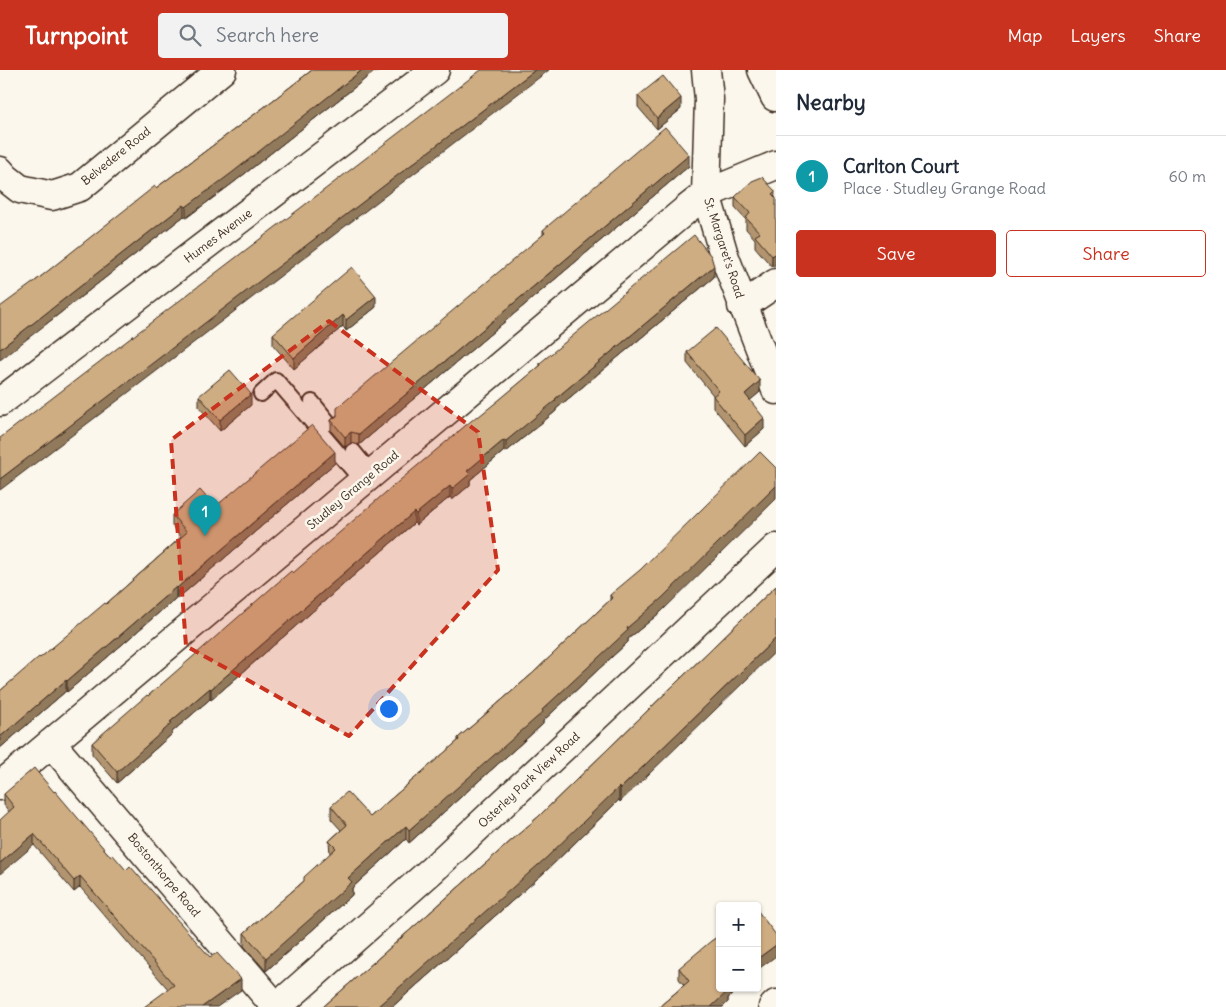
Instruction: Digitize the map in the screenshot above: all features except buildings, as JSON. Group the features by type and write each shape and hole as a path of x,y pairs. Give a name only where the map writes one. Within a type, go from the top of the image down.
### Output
{"street":[{"name":"Belvedere Road","path":"0,170 6,178 20,189 52,196 80,187 222,70"},
{"name":"Humes Avenue","path":"0,402 435,70"},
{"name":"St. Margaret's Road","path":"706,70 709,99 706,194 724,255 742,306 776,390"},
{"path":"762,70 775,96"},
{"name":"Studley Grange Road","path":"0,786 706,194 776,165"},
{"path":"742,306 776,283"},
{"name":"Osterley Park View Road","path":"277,1007 432,870 776,548"},
{"name":"Bostonthorpe Road","path":"51,743 277,1007"},
{"path":"773,1007 776,1004"}],"lane":[{"path":"261,394 276,380 368,478"},
{"path":"312,402 329,423"},
{"path":"354,452 368,478"}],"highlighted area":[{"path":"329,321 478,432 498,570 349,736 186,646 171,440"}],"place":[{"name":"Carlton Court","path":"205,536"}]}
